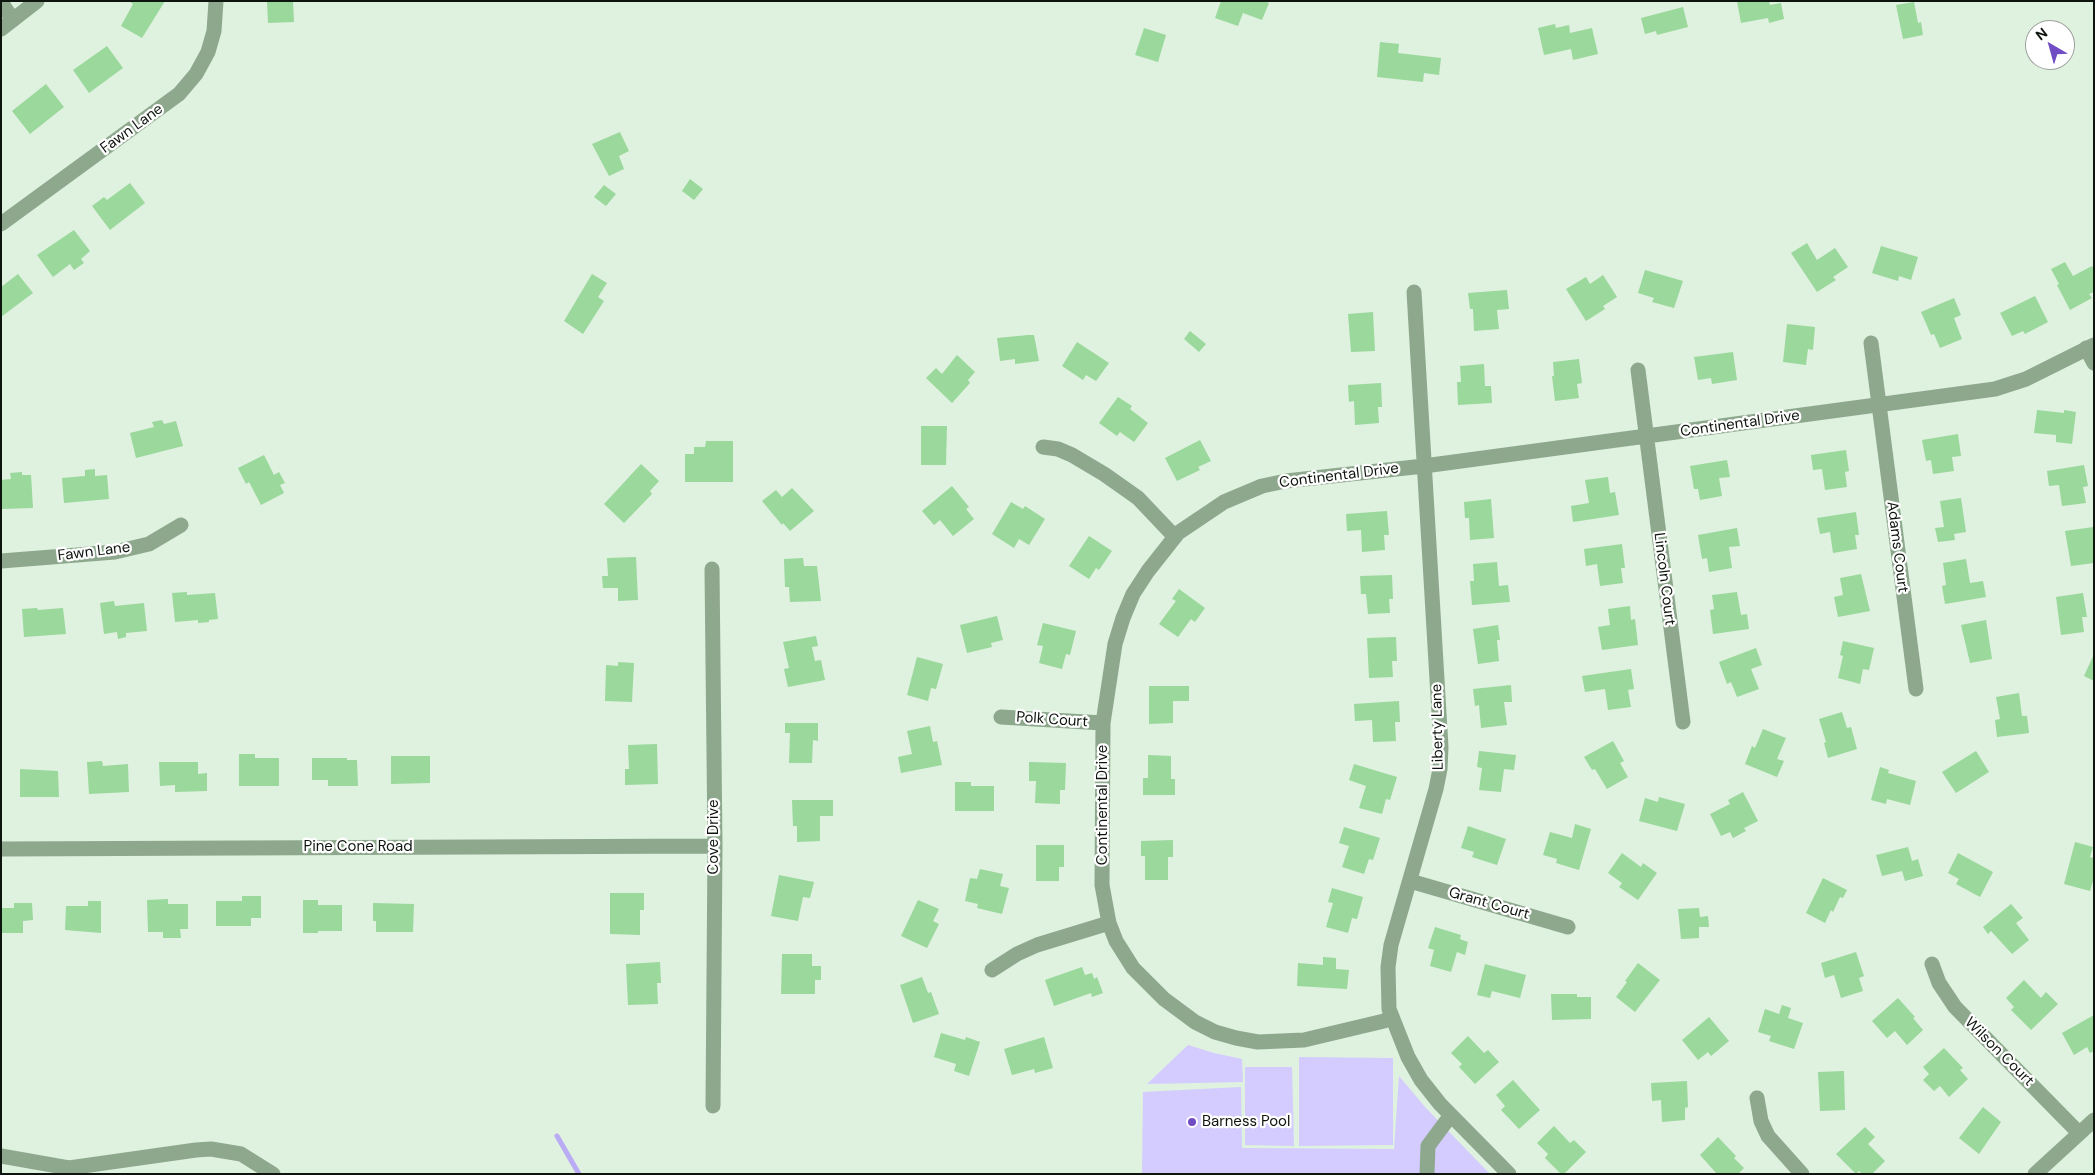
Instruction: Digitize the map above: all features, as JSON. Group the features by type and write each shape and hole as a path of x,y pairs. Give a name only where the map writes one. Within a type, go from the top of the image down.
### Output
{"street":[{"path":"1,2 7,24 37,1"},
{"name":"Fawn Lane","path":"1,224 179,94 196,74 208,52 214,31 216,1"},
{"name":"Liberty Lane","path":"1414,292 1441,747 1440,769 1436,789 1391,945 1388,990 1391,1017 1408,1057 1421,1080 1450,1115 1508,1174"},
{"name":"Adams Court","path":"1871,343 1916,689"},
{"path":"2090,347 2094,363"},
{"name":"Continental Drive","path":"1391,1017 1340,1032 1304,1040 1281,1042 1258,1042 1215,1032 1194,1022 1148,984 1132,968 1116,941 1109,923 1102,885 1103,723 1115,644 1123,618 1134,594 1148,571 1175,537 1194,521 1224,502 1262,486 1286,481 1424,466 1995,389 2026,378 2090,347"},
{"name":"Lincoln Court","path":"1638,370 1683,722"},
{"path":"1043,447 1072,455 1104,474 1138,498 1175,537"},
{"name":"Fawn Lane","path":"1,561 114,552 149,544 181,524"},
{"name":"Cove Drive","path":"712,568 713,1106"},
{"name":"Polk Court","path":"1001,717 1103,723"},
{"name":"Pine Cone Road","path":"1,848 714,846"},
{"name":"Grant Court","path":"1410,881 1568,927"},
{"path":"992,970 1017,954 1036,945 1109,923"},
{"name":"Wilson Court","path":"1932,964 1939,983 1955,1007 2078,1132"},
{"path":"1757,1098 1761,1121 1768,1136 1802,1174"},
{"path":"1426,1174 1428,1146 1450,1115"},
{"path":"2035,1174 2078,1132 2094,1120"},
{"path":"1,1156 48,1170 211,1149 241,1154 273,1174"}],"shaded area":[{"path":"1188,1045 1242,1059 1243,1082 1147,1084"},
{"path":"1299,1057 1393,1058 1393,1145 1299,1146"},
{"path":"1245,1067 1292,1067 1294,1146 1245,1145"},
{"name":"Barness Pool","path":"1399,1076 1425,1107 1490,1174 1142,1174 1143,1092 1241,1087 1242,1148 1394,1149"}],"building":[{"path":"129,1 165,1 142,38 121,26 133,4"},
{"path":"267,1 293,1 294,22 268,23"},
{"path":"1221,1 1264,1 1269,3 1262,20 1243,13 1238,26 1215,18"},
{"path":"1737,1 1769,1 1770,5 1781,3 1784,19 1769,23 1768,18 1741,23"},
{"path":"1914,2 1918,23 1921,22 1923,35 1903,39 1896,5"},
{"path":"1683,7 1688,27 1657,35 1656,31 1645,34 1641,18"},
{"path":"1555,24 1556,28 1569,25 1570,33 1592,28 1598,54 1573,60 1571,49 1544,55 1538,28"},
{"path":"1144,28 1166,35 1158,62 1135,55"},
{"path":"1380,42 1399,44 1398,53 1441,58 1439,75 1424,73 1423,82 1377,77"},
{"path":"107,46 123,68 89,93 73,70"},
{"path":"46,84 64,107 30,134 12,111"},
{"path":"620,132 629,151 619,156 624,169 609,176 592,144"},
{"path":"690,179 703,189 694,200 682,191"},
{"path":"130,183 145,203 110,230 92,206 104,197 107,200"},
{"path":"604,185 616,194 606,206 594,197"},
{"path":"74,230 90,251 81,259 84,263 74,270 70,264 53,277 37,255"},
{"path":"1807,243 1817,260 1835,248 1848,267 1833,277 1836,280 1817,292 1791,253"},
{"path":"1881,246 1918,257 1911,280 1899,276 1898,281 1872,273"},
{"path":"2065,262 2073,276 2092,266 2094,269 2094,292 2089,294 2092,298 2070,310 2051,269"},
{"path":"1645,270 1683,281 1674,308 1652,302 1654,298 1638,293"},
{"path":"18,274 33,293 1,317 1,287"},
{"path":"592,274 607,283 598,297 604,301 583,334 564,321"},
{"path":"1603,275 1617,297 1603,306 1605,309 1586,321 1566,289 1586,277 1590,284"},
{"path":"1507,290 1509,309 1497,310 1499,329 1474,331 1473,309 1470,309 1468,293"},
{"path":"2035,296 2048,322 2025,334 2023,331 2012,336 2000,313"},
{"path":"1954,298 1961,315 1954,318 1962,339 1940,348 1934,334 1931,335 1921,312"},
{"path":"1373,312 1375,351 1351,352 1348,314"},
{"path":"1787,324 1815,327 1813,350 1808,349 1806,365 1783,362"},
{"path":"1190,331 1206,344 1199,352 1184,339"},
{"path":"1034,335 1039,361 1015,364 1015,359 1000,361 997,338"},
{"path":"1077,342 1109,363 1096,381 1086,375 1083,380 1062,366"},
{"path":"1733,352 1737,380 1712,384 1711,378 1698,380 1694,357"},
{"path":"957,355 975,372 968,380 970,383 952,403 926,378 936,368 942,374"},
{"path":"1579,359 1582,383 1577,384 1579,398 1555,401 1552,376 1554,376 1553,362"},
{"path":"1484,364 1485,386 1491,386 1492,403 1458,405 1457,382 1461,382 1460,366"},
{"path":"1381,383 1382,407 1378,407 1379,423 1355,425 1354,401 1349,402 1348,385"},
{"path":"1118,397 1132,406 1130,409 1148,423 1134,442 1120,432 1117,436 1099,423"},
{"path":"2037,410 2064,413 2064,410 2076,412 2072,444 2056,442 2056,435 2034,433"},
{"path":"162,420 164,424 176,421 183,446 136,458 130,433 154,427 152,422"},
{"path":"921,426 947,426 946,465 921,465"},
{"path":"1958,434 1961,456 1952,457 1954,471 1933,474 1931,460 1926,461 1922,440"},
{"path":"1200,440 1211,461 1198,467 1200,470 1177,481 1165,458"},
{"path":"706,441 733,441 733,482 685,482 685,454 694,454 694,447 705,447"},
{"path":"1846,450 1849,471 1845,472 1847,487 1825,490 1822,469 1813,470 1811,455"},
{"path":"264,455 274,475 279,472 285,483 280,485 284,493 261,505 249,482 246,484 238,468"},
{"path":"1727,460 1730,477 1719,478 1722,496 1700,500 1698,489 1694,489 1690,466"},
{"path":"641,464 659,481 650,491 652,494 624,523 604,504"},
{"path":"2084,465 2088,486 2083,487 2086,503 2062,506 2059,485 2049,486 2047,471"},
{"path":"95,469 95,476 107,475 109,499 64,503 62,478 85,476 85,470"},
{"path":"22,472 22,475 31,475 33,508 1,509 1,480 11,479 10,473"},
{"path":"1608,477 1610,493 1615,492 1619,515 1573,522 1571,506 1589,503 1585,480"},
{"path":"952,486 969,507 966,509 974,519 953,536 940,520 934,525 922,511"},
{"path":"792,488 814,511 790,531 783,523 782,525 762,501 776,490 782,497"},
{"path":"1961,498 1966,532 1954,534 1955,540 1938,542 1935,528 1944,527 1940,501"},
{"path":"1491,499 1494,538 1470,540 1469,518 1465,518 1464,502"},
{"path":"1011,502 1023,509 1025,506 1045,519 1029,545 1019,539 1014,548 992,534"},
{"path":"1387,511 1389,535 1384,535 1385,550 1362,552 1361,530 1347,531 1346,514"},
{"path":"1856,512 1859,535 1855,535 1857,549 1833,553 1830,532 1820,534 1817,518"},
{"path":"2093,527 2094,563 2071,566 2065,531"},
{"path":"1737,528 1740,546 1729,547 1732,568 1709,572 1707,558 1702,559 1698,535"},
{"path":"1089,536 1112,551 1099,570 1096,568 1089,579 1069,566"},
{"path":"1622,544 1625,568 1621,568 1623,583 1600,586 1597,564 1586,566 1584,549"},
{"path":"636,557 638,600 618,601 618,588 603,588 602,576 608,576 607,558"},
{"path":"803,558 804,566 817,566 821,601 790,602 789,587 785,587 784,559"},
{"path":"1966,559 1970,583 1983,581 1986,597 1945,604 1942,586 1946,585 1943,563"},
{"path":"1497,562 1499,586 1508,585 1510,602 1472,605 1470,581 1474,581 1473,564"},
{"path":"1861,574 1870,611 1838,617 1834,597 1843,595 1840,578"},
{"path":"1392,575 1393,599 1389,599 1390,613 1368,614 1366,594 1361,594 1360,576"},
{"path":"1179,589 1205,608 1195,622 1191,619 1178,637 1159,624 1176,601 1172,599"},
{"path":"187,592 187,595 215,593 218,619 198,623 198,620 175,622 172,593"},
{"path":"1737,592 1741,615 1747,614 1749,629 1713,634 1710,610 1714,609 1712,595"},
{"path":"2083,593 2087,617 2082,617 2084,632 2061,635 2056,597"},
{"path":"114,601 115,606 144,603 147,631 126,633 126,637 118,639 117,632 104,634 100,603"},
{"path":"1630,606 1631,620 1635,619 1638,645 1602,650 1598,627 1610,625 1608,609"},
{"path":"37,608 38,610 63,608 66,634 24,637 22,609"},
{"path":"997,616 1003,640 991,643 992,647 967,653 960,625"},
{"path":"1986,620 1992,659 1970,663 1961,625"},
{"path":"1043,623 1076,631 1070,655 1066,654 1062,669 1039,663 1043,646 1037,645"},
{"path":"1498,625 1500,640 1497,640 1499,661 1478,664 1473,629"},
{"path":"816,636 818,646 812,647 815,661 821,660 825,680 788,687 784,669 789,668 783,642"},
{"path":"1396,637 1397,661 1392,661 1393,677 1369,678 1367,638"},
{"path":"1843,641 1874,648 1869,670 1863,669 1860,684 1838,678 1843,656 1840,655"},
{"path":"1756,648 1762,665 1751,669 1759,689 1737,697 1731,682 1727,684 1719,662"},
{"path":"2094,654 2094,681 2084,676"},
{"path":"917,657 943,664 936,689 931,688 928,701 907,695"},
{"path":"618,662 634,663 632,702 605,701 606,665 618,666"},
{"path":"1631,669 1634,689 1628,690 1631,707 1608,710 1605,689 1585,692 1582,676"},
{"path":"1511,685 1512,702 1504,702 1507,725 1481,728 1479,705 1475,706 1473,689"},
{"path":"1149,686 1189,686 1189,701 1173,701 1173,723 1149,724"},
{"path":"2019,693 2022,716 2027,716 2029,733 1997,737 1995,720 2000,719 1996,697"},
{"path":"1399,701 1400,722 1395,722 1396,741 1373,742 1372,720 1355,721 1354,704"},
{"path":"1842,712 1847,728 1851,727 1857,749 1828,758 1824,743 1826,742 1819,719"},
{"path":"785,723 818,723 818,741 813,740 812,763 789,763 790,733 785,733"},
{"path":"930,726 933,742 937,741 942,765 901,773 898,757 912,754 907,731"},
{"path":"1763,729 1786,738 1777,759 1784,761 1777,777 1745,764 1752,746 1755,748"},
{"path":"1613,741 1624,761 1620,763 1628,777 1607,789 1595,769 1592,770 1584,757"},
{"path":"657,744 658,784 625,785 625,769 629,769 628,745"},
{"path":"1479,751 1516,755 1514,770 1504,769 1501,792 1479,790 1482,768 1477,767"},
{"path":"1976,751 1989,772 1956,793 1942,772"},
{"path":"239,754 255,754 255,758 279,758 279,786 239,786"},
{"path":"1148,755 1171,756 1171,779 1175,779 1175,795 1143,795 1143,778 1148,778"},
{"path":"391,756 430,756 430,783 391,784"},
{"path":"312,758 347,758 347,760 357,760 358,786 328,786 328,780 312,780"},
{"path":"102,761 103,766 128,764 129,792 89,794 87,762"},
{"path":"159,762 198,762 198,774 207,773 207,791 175,792 175,785 160,786"},
{"path":"1029,762 1066,763 1065,790 1060,790 1060,804 1035,803 1036,781 1029,781"},
{"path":"1354,764 1397,777 1390,800 1386,799 1382,814 1359,808 1366,786 1349,780"},
{"path":"1880,767 1889,770 1888,773 1916,781 1910,805 1887,799 1886,804 1871,800"},
{"path":"20,769 58,771 59,797 20,797"},
{"path":"955,782 971,782 971,786 994,786 994,811 955,811"},
{"path":"1743,792 1758,821 1744,828 1746,831 1733,838 1730,832 1721,836 1710,814 1730,804 1728,800"},
{"path":"1659,797 1685,804 1677,831 1639,821 1645,798 1658,802"},
{"path":"792,800 833,800 833,816 820,816 820,841 797,842 797,826 793,826"},
{"path":"1575,824 1591,829 1579,870 1556,863 1557,859 1543,855 1550,832 1572,838"},
{"path":"1468,826 1506,839 1497,865 1472,857 1474,852 1461,848"},
{"path":"1344,827 1380,838 1373,860 1369,859 1364,874 1342,867 1349,846 1339,843"},
{"path":"1173,840 1173,857 1168,857 1168,880 1145,880 1145,856 1141,856 1141,841"},
{"path":"2075,842 2093,847 2090,857 2094,858 2094,878 2090,891 2064,884"},
{"path":"1036,845 1064,845 1064,867 1059,867 1059,881 1036,881"},
{"path":"1908,847 1912,861 1918,859 1923,876 1905,881 1902,871 1882,876 1876,855"},
{"path":"1622,853 1641,867 1643,863 1657,873 1638,900 1619,887 1622,883 1608,873"},
{"path":"1958,853 1993,872 1980,897 1956,884 1959,879 1948,873"},
{"path":"980,869 1003,874 1000,886 1009,888 1002,914 977,908 978,904 965,901 970,878 977,879"},
{"path":"779,875 814,882 810,898 803,897 798,921 771,916"},
{"path":"1823,878 1847,890 1843,898 1840,897 1833,912 1831,910 1825,923 1806,913"},
{"path":"1332,888 1363,897 1357,919 1352,918 1348,933 1326,927 1333,903 1328,902"},
{"path":"610,893 644,893 644,910 640,910 640,935 610,934"},
{"path":"242,896 261,896 261,918 251,918 251,926 216,926 216,901 242,901"},
{"path":"168,899 168,904 188,904 188,929 180,929 181,938 163,938 163,932 148,932 147,900"},
{"path":"303,900 318,900 318,905 342,905 342,931 303,933"},
{"path":"918,900 939,909 933,921 939,924 927,948 901,936"},
{"path":"88,901 101,901 101,933 65,930 66,906 88,906"},
{"path":"14,903 32,903 33,920 23,921 23,933 1,933 1,908 14,908"},
{"path":"373,903 414,904 413,932 376,932 376,921 373,921"},
{"path":"2011,904 2023,918 2016,923 2029,940 2012,954 1991,931 1988,934 1983,927"},
{"path":"1699,908 1700,917 1708,916 1709,927 1699,927 1699,938 1681,939 1678,909"},
{"path":"1435,927 1461,935 1460,939 1468,942 1465,955 1457,952 1451,972 1430,966 1434,950 1428,948"},
{"path":"1856,952 1864,976 1859,978 1863,991 1841,998 1834,975 1825,978 1821,963"},
{"path":"782,954 812,954 812,966 821,966 821,980 815,980 815,994 781,994"},
{"path":"1323,957 1336,958 1336,969 1349,970 1347,989 1297,986 1298,963 1323,965"},
{"path":"660,962 661,983 657,983 658,1004 628,1005 626,964"},
{"path":"1638,963 1660,980 1635,1012 1616,997"},
{"path":"1485,964 1526,975 1520,998 1492,991 1490,998 1477,995"},
{"path":"1082,967 1085,975 1092,973 1094,979 1097,977 1103,993 1092,997 1091,993 1054,1006 1045,980"},
{"path":"922,977 928,993 931,992 939,1014 913,1023 900,985"},
{"path":"2024,980 2041,998 2046,992 2058,1004 2031,1030 2011,1010 2014,1007 2006,998"},
{"path":"1551,994 1577,994 1577,997 1591,997 1591,1019 1552,1020"},
{"path":"1898,998 1915,1017 1913,1018 1923,1030 1907,1045 1895,1031 1887,1038 1872,1021"},
{"path":"1782,1005 1791,1008 1788,1018 1803,1023 1794,1049 1769,1041 1771,1036 1758,1032 1765,1009 1779,1014"},
{"path":"2094,1015 2094,1051 2090,1053 2087,1047 2074,1055 2062,1033"},
{"path":"1709,1017 1729,1041 1711,1056 1708,1052 1698,1060 1682,1040"},
{"path":"941,1033 965,1040 966,1037 980,1042 969,1076 954,1071 956,1064 934,1057"},
{"path":"1468,1036 1484,1053 1488,1050 1499,1062 1475,1084 1459,1067 1462,1064 1451,1053"},
{"path":"1044,1037 1053,1068 1035,1073 1034,1069 1012,1075 1004,1049"},
{"path":"1944,1048 1963,1068 1960,1070 1968,1079 1949,1097 1940,1086 1934,1091 1923,1080 1929,1074 1923,1067"},
{"path":"1844,1071 1845,1110 1820,1111 1818,1072"},
{"path":"1513,1080 1540,1110 1519,1129 1501,1110 1505,1106 1496,1095"},
{"path":"1687,1081 1688,1107 1685,1108 1685,1120 1662,1122 1661,1100 1652,1101 1651,1083"},
{"path":"1983,1107 2001,1122 1979,1154 1959,1138"},
{"path":"1554,1126 1570,1143 1574,1140 1586,1152 1564,1174 1561,1174 1545,1158 1548,1154 1537,1143"},
{"path":"1865,1127 1875,1137 1868,1144 1885,1161 1872,1174 1862,1174 1859,1171 1856,1174 1836,1154"},
{"path":"1718,1137 1736,1156 1734,1158 1744,1168 1738,1174 1717,1174 1700,1155"}],"waterway":[{"path":"557,1136 579,1174"}],"place":[{"name":"Barness Pool","path":"1192,1122"}]}
